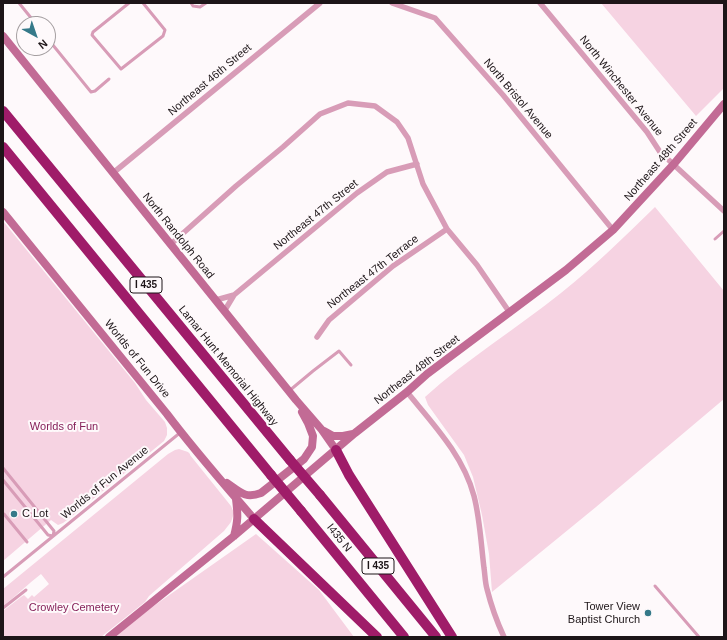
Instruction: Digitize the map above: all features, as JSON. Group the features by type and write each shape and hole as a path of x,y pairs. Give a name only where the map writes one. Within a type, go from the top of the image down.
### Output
{"highway":[{"name":"Lamar Hunt Memorial Highway","path":"3,111 436,637"},
{"name":"I435 N","path":"3,148 404,637"},
{"path":"336,450 349,475 452,637"},
{"path":"254,519 377,637"}],"main road":[{"name":"North Randolph Road","path":"3,36 296,400 322,430 336,450"},
{"name":"Northeast 48th Street","path":"109,637 234,536 355,433 428,374 566,270 613,230 673,164 724,104"},
{"name":"Worlds of Fun Drive","path":"3,212 181,432 254,519"},
{"path":"217,476 240,492 248,496 254,496 261,493 304,459 312,447 313,436 296,400"},
{"path":"322,430 333,436 343,436 355,433"},
{"path":"234,536 238,523 236,498"}],"street":[{"name":"Northeast 46th Street","path":"113,173 320,3"},
{"name":"North Bristol Avenue","path":"392,3 436,18 511,105 613,230"},
{"name":"North Winchester Avenue","path":"540,3 647,132 660,152 724,211"},
{"path":"171,244 320,114 348,103 375,106 397,122 408,138 424,184 447,229 477,265 510,313"},
{"name":"Northeast 47th Street","path":"225,310 234,295 357,193 387,172 417,164"},
{"name":"Northeast 47th Terrace","path":"316,337 329,320 393,266 447,229"},
{"name":"Northeast 47th Street","path":"216,300 234,295"},
{"path":"407,392 452,448 468,478 474,495 477,511 487,588 495,616 504,637"}],"lane":[{"path":"19,3 30,16"},
{"path":"129,3 93,32 92,35 121,69 163,36 165,30 143,3"},
{"path":"191,3 193,6 200,7 206,3"},
{"path":"56,49 91,92 95,91 109,79"},
{"path":"715,239 724,231"},
{"path":"289,391 339,351 351,365"},
{"name":"Worlds of Fun Avenue","path":"3,577 181,432"},
{"path":"3,468 54,531 53,536 48,535 3,480"},
{"path":"4,514 27,542"},
{"path":"655,586 699,637"},
{"path":"3,608 26,590"}],"green space":[{"path":"601,3 724,3 724,88 696,116"},
{"path":"655,207 724,291 724,399 492,592 489,554 473,477 464,455 428,405 425,397 441,383 573,283 609,252"},
{"name":"Worlds of Fun","path":"3,221 165,422 167,435 164,441 71,517 58,525 51,520 3,561"},
{"name":"Crowley Cemetery","path":"179,449 190,454 231,506 234,513 231,522 224,531 149,596 145,602 101,637 3,637 3,611 24,595 28,599 32,595 34,597 49,584 41,574 3,606 3,589 168,454"},
{"path":"256,534 319,590 354,637 115,637 148,610"}],"place":[{"name":"C Lot","path":"14,514"},
{"name":"Tower View Baptist Church","path":"648,613"}]}
